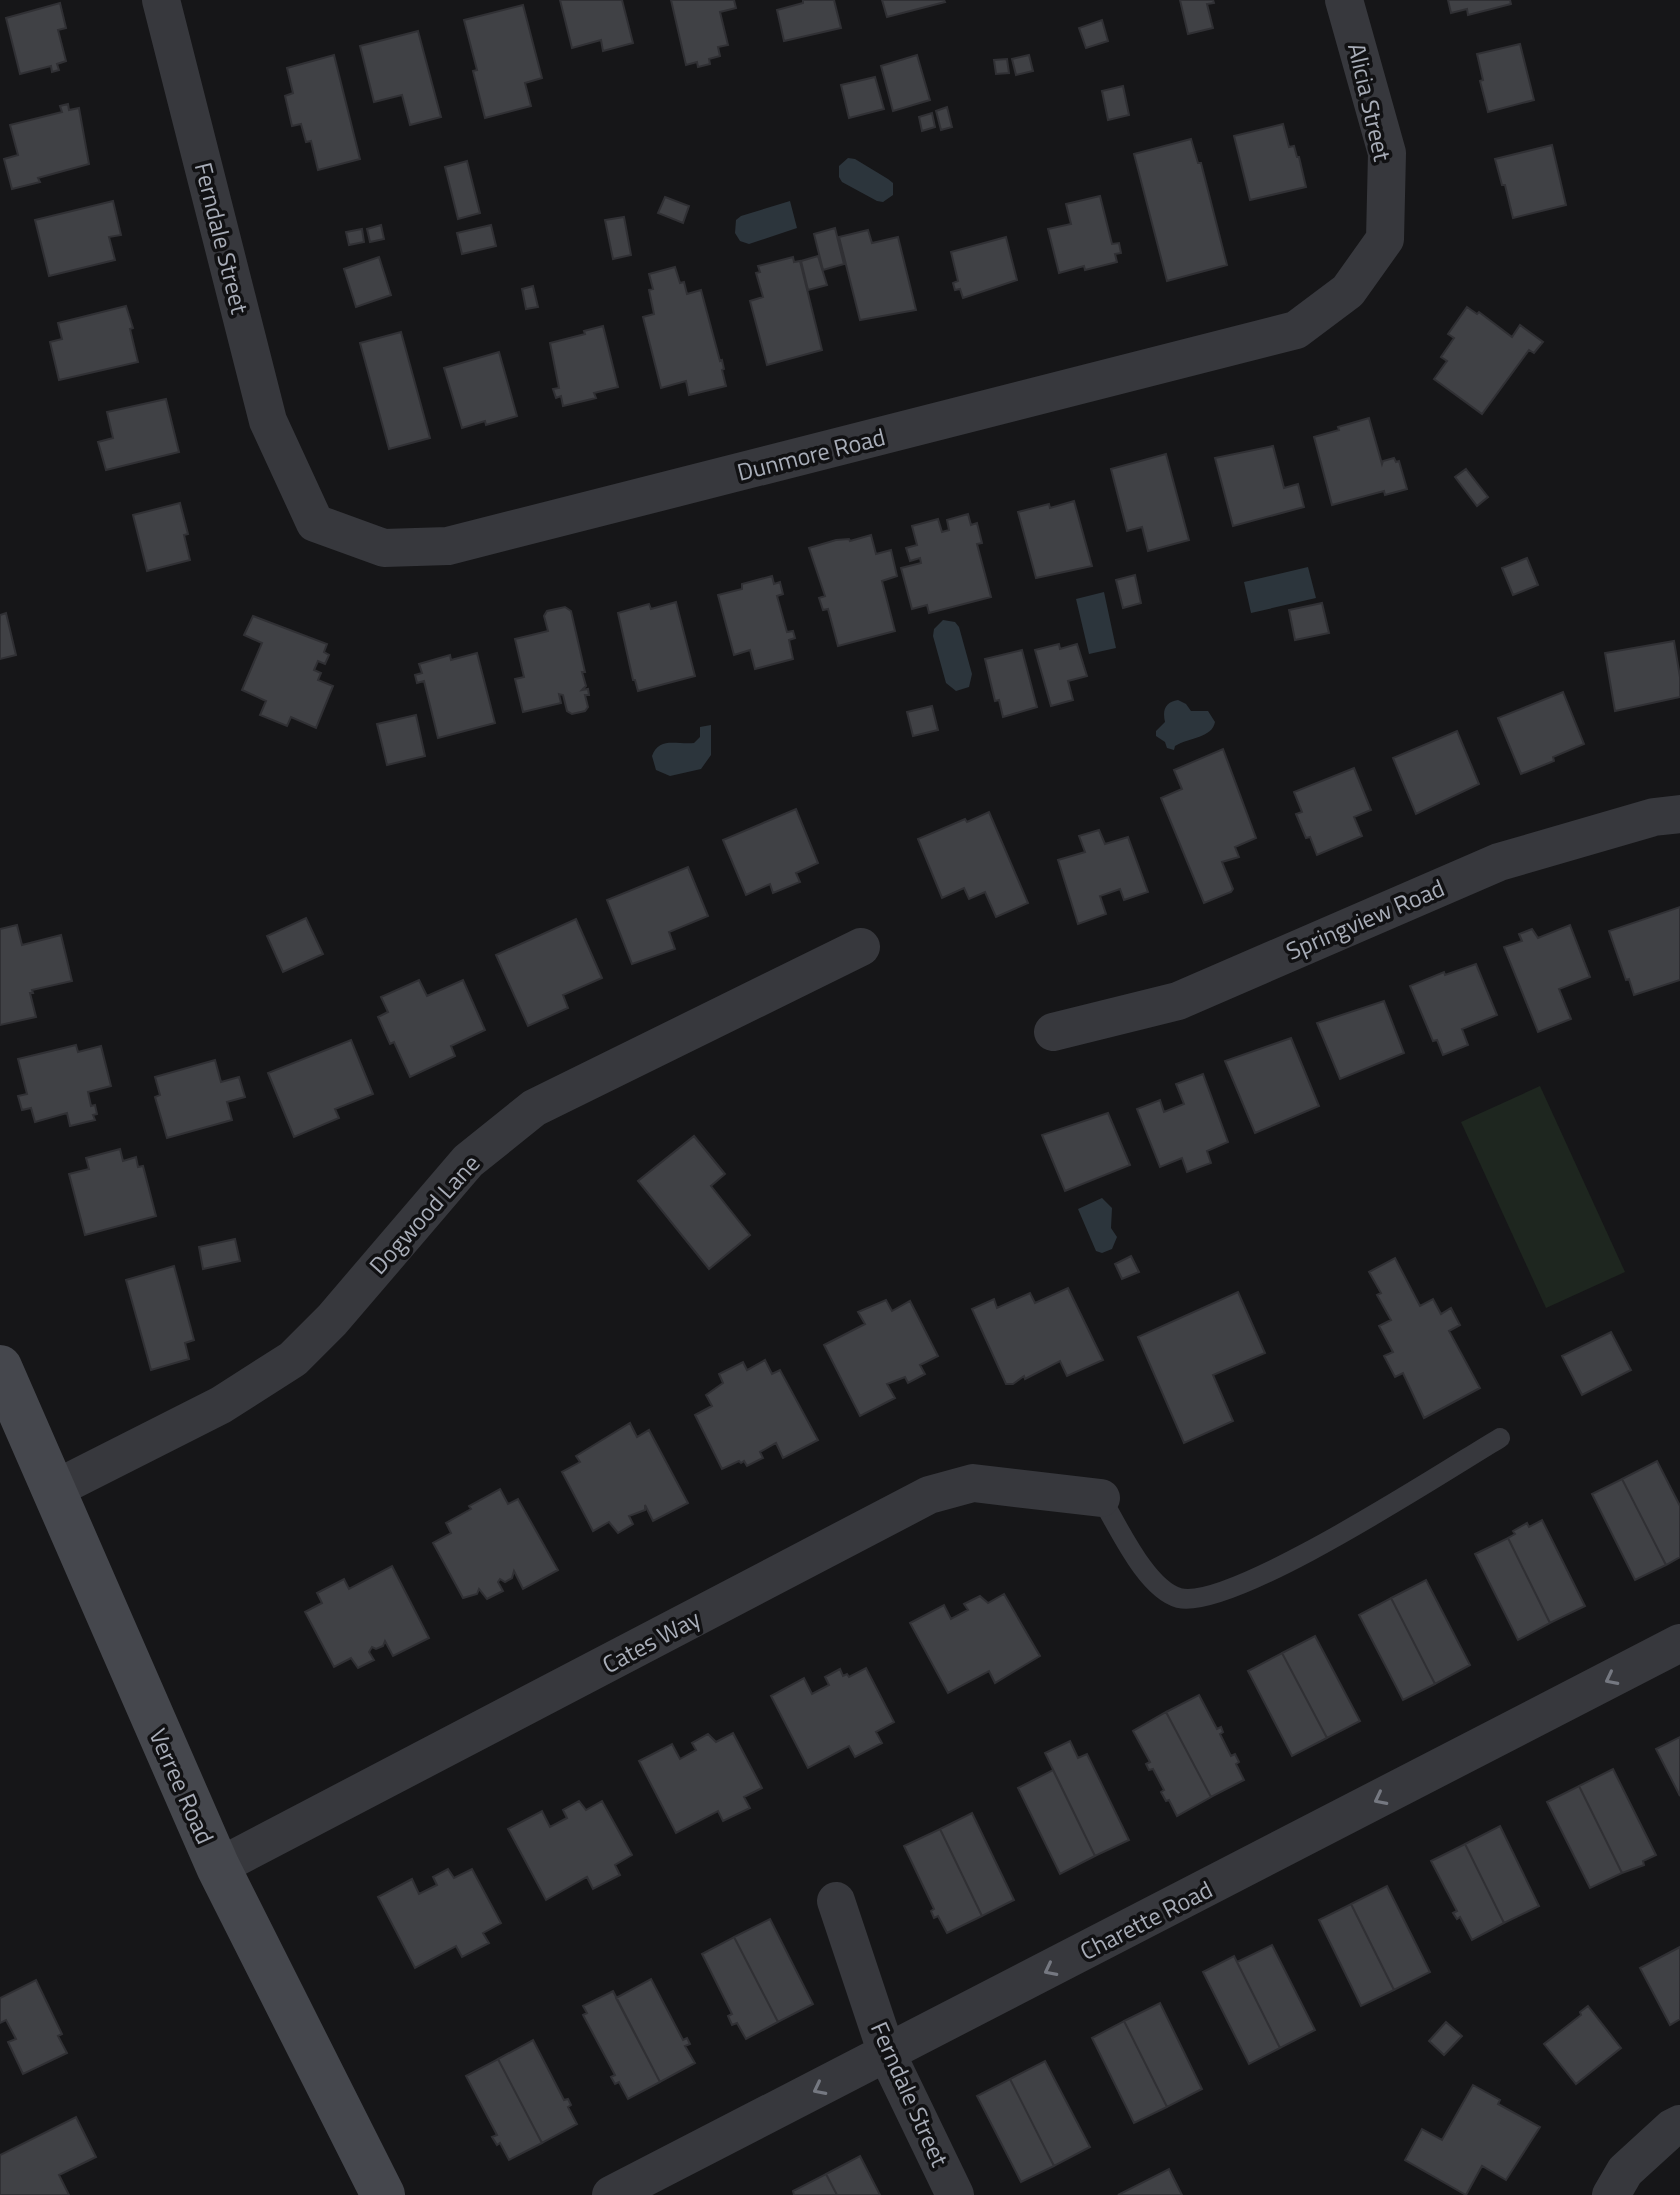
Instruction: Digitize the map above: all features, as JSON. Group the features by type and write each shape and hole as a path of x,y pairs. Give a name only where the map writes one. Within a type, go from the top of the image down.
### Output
{"main road":[{"name":"Verree Road","path":"5,1394 53,1490 218,1867 383,2195"}],"street":[{"name":"Ferndale Street","path":"161,0 268,421 292,473"},
{"name":"Alicia Street","path":"1344,0 1387,153 1385,239 1348,291"},
{"name":"Dunmore Road","path":"292,473 315,523 384,548 448,546 1296,330 1348,291"},
{"name":"Springview Road","path":"1053,1032 1178,1001 1499,862 1654,817 1680,814"},
{"name":"Dogwood Lane","path":"53,1490 221,1405 293,1359 332,1320 468,1161 534,1108 861,947"},
{"name":"Cates Way","path":"218,1867 929,1495 973,1483 1101,1498"},
{"name":"Charette Road","path":"611,2195 1680,1643"},
{"name":"Ferndale Street","path":"836,1901 887,2054 955,2195"},
{"path":"1611,2195 1625,2171 1680,2124"}],"lane":[{"path":"1101,1498 1144,1569 1160,1588 1180,1598 1221,1592 1312,1551 1500,1438"}],"shaded area":[{"path":"848,158 855,159 893,183 893,195 883,202 877,201 842,182 839,166"},
{"path":"790,201 797,228 749,244 740,241 735,233 736,220 741,216"},
{"path":"1308,567 1316,598 1251,613 1244,582"},
{"path":"1104,592 1116,648 1089,654 1076,599"},
{"path":"943,620 955,622 959,627 972,674 969,687 956,691 946,683 933,636 934,629"},
{"path":"1178,700 1191,711 1208,711 1215,722 1210,731 1175,746 1174,750 1167,748 1165,742 1156,736 1156,731 1165,722 1166,707"},
{"path":"711,725 711,755 701,769 670,776 656,770 652,756 659,746 694,743 700,737 700,727"},
{"path":"1540,1086 1625,1272 1546,1308 1461,1122"},
{"path":"1102,1198 1112,1208 1111,1228 1117,1237 1112,1249 1102,1253 1096,1251 1078,1209"}],"building":[{"path":"560,0 622,0 633,43 603,51 601,40 572,48"},
{"path":"671,0 734,0 736,8 720,12 728,45 718,47 720,56 709,59 710,64 698,67 697,62 686,65"},
{"path":"803,0 834,0 841,28 784,41 777,10 803,3"},
{"path":"882,0 944,0 945,2 887,17"},
{"path":"1180,0 1213,0 1214,3 1207,4 1213,28 1188,34"},
{"path":"1448,0 1510,0 1511,4 1468,15 1467,9 1451,13"},
{"path":"60,3 66,28 58,30 66,61 57,64 59,70 52,72 51,66 20,74 6,18"},
{"path":"523,5 542,78 525,83 531,106 485,118 464,20"},
{"path":"1102,20 1108,41 1086,48 1079,28"},
{"path":"418,31 441,117 410,125 402,95 374,102 360,46"},
{"path":"1520,44 1534,100 1488,112 1477,54"},
{"path":"334,55 360,159 318,170 311,141 306,142 301,124 292,126 285,96 293,93 287,68"},
{"path":"917,55 930,100 893,111 881,66"},
{"path":"1029,55 1033,71 1016,75 1012,59"},
{"path":"1007,59 1009,73 996,74 994,60"},
{"path":"875,77 884,109 849,118 841,85"},
{"path":"1123,86 1129,115 1108,120 1102,91"},
{"path":"68,104 69,110 79,108 89,164 38,178 40,182 12,189 4,159 18,155 10,125 62,112 60,106"},
{"path":"947,107 952,127 941,130 936,111"},
{"path":"932,113 935,127 922,131 919,117"},
{"path":"1283,124 1289,147 1294,146 1299,157 1306,187 1250,200 1234,136"},
{"path":"1191,139 1198,163 1201,163 1227,265 1167,281 1134,154"},
{"path":"1552,145 1566,205 1513,218 1495,159"},
{"path":"467,161 480,213 458,219 445,167"},
{"path":"1100,196 1112,244 1119,243 1121,253 1115,254 1117,262 1059,273 1048,229 1071,224 1066,204"},
{"path":"665,197 689,206 683,223 658,213"},
{"path":"113,201 121,235 109,237 115,260 49,276 35,220"},
{"path":"624,217 631,255 613,259 605,220"},
{"path":"381,225 384,239 370,242 367,229"},
{"path":"491,225 496,246 462,254 457,233"},
{"path":"835,228 844,264 823,270 814,234"},
{"path":"362,229 364,242 349,245 346,232"},
{"path":"868,230 872,243 898,237 916,310 860,320 839,237"},
{"path":"1006,237 1017,280 963,298 960,289 955,290 953,283 958,281 951,252"},
{"path":"818,256 827,285 808,290 801,261"},
{"path":"379,257 391,295 356,307 344,269"},
{"path":"793,257 794,262 800,261 822,350 767,365 750,301 763,297 756,273 760,272 758,266"},
{"path":"675,267 687,294 701,290 722,360 726,386 689,395 686,381 661,388 643,317 654,314 649,274"},
{"path":"533,286 538,307 526,309 522,289"},
{"path":"126,306 138,362 59,380 50,342 62,339 58,323"},
{"path":"1467,307 1477,314 1479,312 1512,337 1520,325 1543,342 1534,353 1529,350 1482,414 1434,379 1447,361 1441,357 1454,338 1448,334"},
{"path":"603,326 618,387 594,393 596,398 563,406 561,396 556,398 553,389 559,388 550,343"},
{"path":"401,332 430,438 389,449 360,343"},
{"path":"499,352 517,416 462,428 444,368"},
{"path":"166,399 179,452 106,470 98,442 113,438 107,412"},
{"path":"1369,418 1382,464 1394,458 1396,462 1399,461 1407,489 1385,495 1384,491 1332,505 1314,437"},
{"path":"1273,446 1284,488 1298,484 1304,507 1233,526 1215,458"},
{"path":"1166,454 1189,540 1148,551 1142,527 1127,531 1111,469"},
{"path":"1466,469 1488,497 1477,506 1455,477"},
{"path":"1074,501 1092,566 1036,578 1018,512"},
{"path":"180,503 188,534 184,535 190,560 147,571 133,515"},
{"path":"968,514 971,525 977,523 982,543 977,544 991,597 929,613 927,605 912,609 901,568 921,563 920,558 910,561 906,548 917,545 912,526 938,519 942,532 949,530 947,520"},
{"path":"871,535 876,554 891,550 897,576 882,581 895,631 838,646 828,609 823,610 819,598 825,596 809,548"},
{"path":"1527,558 1538,585 1513,595 1502,568"},
{"path":"1135,575 1141,603 1123,608 1116,580"},
{"path":"772,576 774,584 780,582 783,594 777,596 787,632 793,631 795,638 789,640 793,659 755,669 750,650 734,655 718,595 742,589 742,584"},
{"path":"676,602 695,676 638,691 618,613 649,604 651,609"},
{"path":"1322,603 1329,633 1295,640 1289,610"},
{"path":"565,607 571,611 585,672 582,672 586,686 582,690 588,689 589,695 585,695 588,707 585,711 572,714 567,711 563,695 559,694 561,703 523,712 515,679 524,677 515,639 548,631 544,616 547,611"},
{"path":"6,613 16,655 0,659 0,615"},
{"path":"253,616 327,644 324,652 329,655 325,664 318,661 314,670 321,673 318,680 333,686 316,728 291,717 287,726 260,715 266,701 242,690 262,643 244,635"},
{"path":"1674,641 1680,697 1615,711 1605,653"},
{"path":"1059,644 1060,649 1077,644 1087,676 1068,681 1073,700 1051,706 1035,650"},
{"path":"1022,650 1037,707 1003,717 999,700 995,701 985,659"},
{"path":"477,653 495,723 438,738 424,681 417,683 415,675 422,673 419,664 450,655 451,660"},
{"path":"1563,692 1584,744 1553,757 1554,761 1521,774 1498,718"},
{"path":"932,706 938,730 913,736 907,712"},
{"path":"416,715 425,756 387,765 377,724"},
{"path":"1457,731 1479,784 1416,814 1393,758"},
{"path":"1223,749 1256,838 1235,847 1239,857 1222,862 1233,889 1231,892 1204,903 1161,798 1182,789 1174,770"},
{"path":"1354,768 1371,810 1354,817 1362,836 1317,855 1296,814 1302,812 1294,792"},
{"path":"796,809 818,863 796,873 800,882 773,893 770,884 746,895 723,840"},
{"path":"989,812 1028,903 996,917 985,892 969,899 964,888 942,898 918,839"},
{"path":"1099,830 1105,844 1128,837 1148,892 1124,900 1120,889 1100,896 1106,914 1078,924 1058,860 1085,852 1079,836"},
{"path":"688,867 708,916 669,932 675,949 632,964 607,900"},
{"path":"1680,907 1680,980 1634,995 1609,931"},
{"path":"306,918 323,954 283,972 267,936"},
{"path":"576,919 602,978 563,995 568,1008 528,1026 496,955"},
{"path":"17,925 22,945 61,935 72,981 32,990 33,993 30,993 36,1017 0,1025 0,929"},
{"path":"1570,925 1590,977 1559,989 1571,1019 1538,1032 1504,947 1522,941 1519,934 1532,929 1538,938"},
{"path":"1476,964 1497,1015 1462,1029 1468,1045 1443,1055 1437,1040 1433,1041 1410,986 1444,972 1445,975"},
{"path":"419,980 427,996 463,980 485,1030 451,1046 455,1056 410,1077 378,1017 388,1012 381,997"},
{"path":"1384,1001 1404,1053 1340,1079 1317,1023"},
{"path":"1291,1038 1319,1106 1255,1133 1225,1061"},
{"path":"351,1040 373,1094 335,1109 339,1118 294,1137 268,1073"},
{"path":"76,1045 78,1052 101,1046 111,1086 88,1092 91,1106 95,1105 95,1120 70,1126 67,1113 35,1122 31,1108 22,1110 18,1096 27,1094 18,1059"},
{"path":"215,1060 221,1082 239,1077 245,1097 227,1102 232,1120 167,1138 155,1097 160,1095 155,1077"},
{"path":"1203,1074 1228,1142 1207,1151 1211,1163 1187,1172 1182,1158 1160,1167 1137,1109 1160,1100 1164,1112 1184,1104 1176,1084"},
{"path":"1108,1113 1130,1165 1065,1191 1042,1135"},
{"path":"694,1136 725,1174 711,1186 750,1235 709,1269 638,1181"},
{"path":"120,1149 123,1161 136,1157 138,1167 143,1166 156,1216 85,1235 69,1174 89,1169 86,1158"},
{"path":"235,1239 240,1261 203,1269 199,1247"},
{"path":"1131,1256 1139,1272 1122,1279 1115,1264"},
{"path":"1395,1258 1420,1306 1433,1299 1441,1314 1451,1308 1460,1325 1449,1331 1480,1388 1424,1418 1403,1373 1395,1377 1384,1356 1393,1352 1379,1326 1391,1320 1369,1272"},
{"path":"174,1266 194,1340 185,1343 189,1359 151,1370 126,1280"},
{"path":"1068,1288 1103,1360 1067,1376 1060,1361 1025,1379 1024,1376 1013,1384 1006,1384 972,1309 994,1299 997,1308 1030,1293 1035,1303"},
{"path":"1238,1292 1265,1353 1213,1375 1233,1421 1184,1443 1138,1337"},
{"path":"886,1300 892,1311 910,1301 938,1356 920,1365 925,1374 908,1383 905,1377 887,1384 895,1398 860,1416 824,1345 865,1324 858,1312"},
{"path":"1611,1332 1631,1370 1582,1395 1562,1356"},
{"path":"765,1360 772,1374 780,1370 818,1440 783,1458 776,1443 760,1452 763,1458 747,1466 744,1461 739,1461 722,1469 695,1415 712,1406 706,1395 723,1383 719,1374 743,1362 747,1370"},
{"path":"630,1423 637,1437 649,1430 688,1503 653,1521 645,1505 645,1510 629,1516 633,1524 618,1533 609,1522 593,1531 562,1472 580,1462 576,1456"},
{"path":"1657,1461 1680,1506 1680,1557 1666,1565 1622,1479"},
{"path":"1622,1479 1666,1565 1635,1580 1592,1494"},
{"path":"500,1489 508,1504 518,1499 558,1570 523,1589 514,1571 512,1578 498,1582 503,1591 487,1599 479,1589 477,1594 463,1598 433,1543 451,1533 446,1523"},
{"path":"1542,1520 1585,1606 1550,1623 1508,1538 1527,1523 1529,1527"},
{"path":"1508,1538 1550,1623 1518,1640 1475,1554"},
{"path":"392,1566 429,1638 393,1656 385,1641 383,1646 372,1647 369,1652 374,1660 358,1668 351,1658 334,1667 305,1612 322,1603 317,1593 344,1579 349,1589"},
{"path":"1426,1580 1470,1665 1435,1684 1391,1598"},
{"path":"1004,1594 1040,1656 995,1683 989,1671 948,1693 910,1623 944,1605 951,1619 968,1610 964,1604 980,1596 988,1603"},
{"path":"1391,1598 1435,1684 1403,1700 1359,1615"},
{"path":"1315,1636 1360,1721 1327,1738 1282,1653"},
{"path":"1282,1653 1327,1738 1292,1756 1248,1671"},
{"path":"866,1668 894,1722 876,1732 882,1743 855,1757 849,1746 808,1768 771,1696 804,1678 812,1694 829,1685 825,1677 840,1669 843,1676 847,1674 849,1677"},
{"path":"1199,1695 1217,1729 1221,1727 1223,1732 1220,1734 1231,1756 1235,1754 1244,1780 1211,1797 1166,1712"},
{"path":"1166,1712 1211,1797 1177,1816 1161,1792 1164,1790 1153,1769 1149,1770 1146,1764 1150,1762 1133,1731"},
{"path":"733,1733 762,1788 744,1797 750,1808 723,1821 718,1811 676,1833 639,1761 672,1744 680,1759 696,1750 692,1743 708,1734 716,1742"},
{"path":"1680,1737 1680,1796 1656,1749"},
{"path":"1070,1741 1078,1758 1087,1754 1129,1840 1095,1856 1045,1753"},
{"path":"1613,1769 1656,1855 1643,1861 1644,1865 1622,1873 1579,1786"},
{"path":"1053,1770 1095,1856 1060,1874 1018,1788"},
{"path":"1579,1786 1622,1873 1590,1888 1547,1802"},
{"path":"579,1801 586,1810 602,1801 632,1855 615,1865 620,1875 593,1889 587,1877 546,1900 508,1829 542,1811 550,1827 567,1818 563,1810"},
{"path":"972,1813 1014,1900 982,1916 940,1829"},
{"path":"1500,1826 1539,1906 1504,1923 1465,1844"},
{"path":"940,1829 982,1916 947,1933 938,1916 934,1918 931,1911 934,1909 904,1846"},
{"path":"1465,1844 1504,1923 1472,1940 1460,1917 1457,1919 1453,1913 1457,1911 1431,1861"},
{"path":"448,1869 454,1878 472,1869 501,1923 483,1933 489,1943 462,1957 456,1946 415,1968 378,1897 412,1879 419,1894 437,1885 433,1877"},
{"path":"1387,1886 1430,1972 1394,1990 1351,1904"},
{"path":"1351,1904 1394,1990 1361,2006 1319,1920"},
{"path":"770,1919 813,2004 778,2022 734,1937"},
{"path":"734,1937 778,2022 746,2039 737,2023 732,2025 728,2016 732,2014 702,1954"},
{"path":"1272,1945 1315,2030 1280,2048 1237,1962"},
{"path":"1680,1947 1680,2019 1670,2025 1640,1968"},
{"path":"1234,1956 1280,2048 1249,2064 1203,1972"},
{"path":"651,1979 683,2040 687,2038 690,2044 685,2046 695,2063 660,2082 616,1998"},
{"path":"36,1980 62,2034 58,2036 67,2053 23,2074 8,2042 16,2039 6,2020 0,2023 0,1998"},
{"path":"613,1991 660,2082 628,2099 619,2082 615,2084 611,2077 615,2075 583,2015 587,2013 583,2006"},
{"path":"1160,2003 1202,2089 1167,2107 1124,2021"},
{"path":"1588,2006 1621,2048 1576,2084 1544,2044"},
{"path":"1124,2021 1167,2107 1134,2123 1092,2038"},
{"path":"1446,2022 1462,2036 1444,2055 1429,2041"},
{"path":"533,2040 564,2100 568,2099 571,2105 568,2107 577,2124 542,2143 498,2059"},
{"path":"498,2059 542,2143 509,2160 500,2143 497,2145 492,2137 497,2135 466,2076"},
{"path":"1045,2061 1090,2147 1054,2166 1010,2079"},
{"path":"1010,2079 1054,2166 1021,2182 977,2096"},
{"path":"1473,2085 1500,2100 1498,2104 1540,2127 1506,2180 1482,2166 1466,2195 1405,2160 1422,2129 1442,2140"},
{"path":"76,2117 96,2157 59,2175 69,2195 0,2195 0,2155"},
{"path":"860,2156 880,2195 837,2195 826,2174"},
{"path":"1169,2169 1182,2195 1118,2195"},
{"path":"826,2174 837,2195 794,2195 793,2191"}]}
